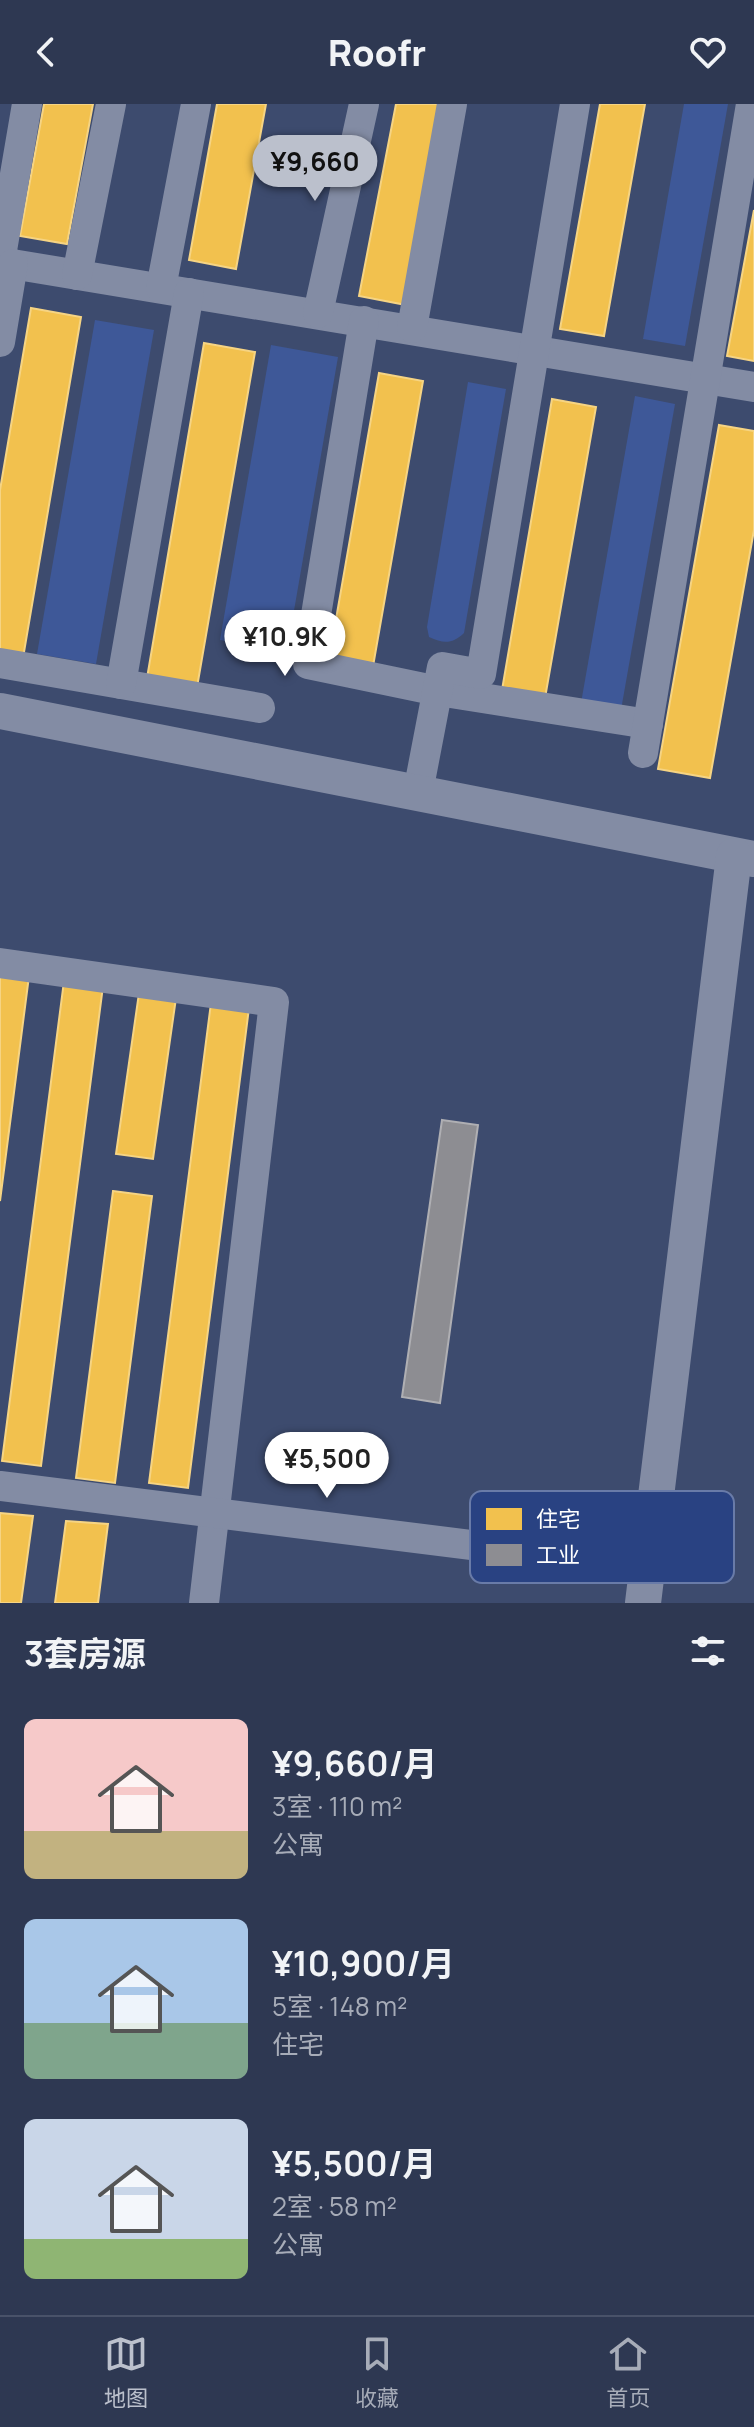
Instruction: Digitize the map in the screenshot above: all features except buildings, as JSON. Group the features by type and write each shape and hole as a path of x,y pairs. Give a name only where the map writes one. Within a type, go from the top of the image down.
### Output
{"street":[{"path":"0,342 4,263 27,104"},
{"path":"77,275 111,104"},
{"path":"121,684 175,290 196,104"},
{"path":"318,313 364,104"},
{"path":"412,328 452,104"},
{"path":"418,792 442,667 481,674 575,104"},
{"path":"364,321 308,664 645,739 751,104"},
{"path":"4,263 412,328 754,387"},
{"path":"0,663 260,708"},
{"path":"0,711 744,857 657,1491"},
{"path":"0,963 274,1002 204,1603"},
{"path":"0,1486 470,1545"},
{"path":"643,1603 645,1583"}],"shaded area":[{"path":"684,104 728,104 685,346 643,339"},
{"path":"95,320 154,330 96,664 37,654"},
{"path":"271,345 338,357 287,651 220,640"},
{"path":"468,382 506,389 464,633 444,642 429,637 427,627"},
{"path":"635,396 675,404 621,710 581,703"}]}
